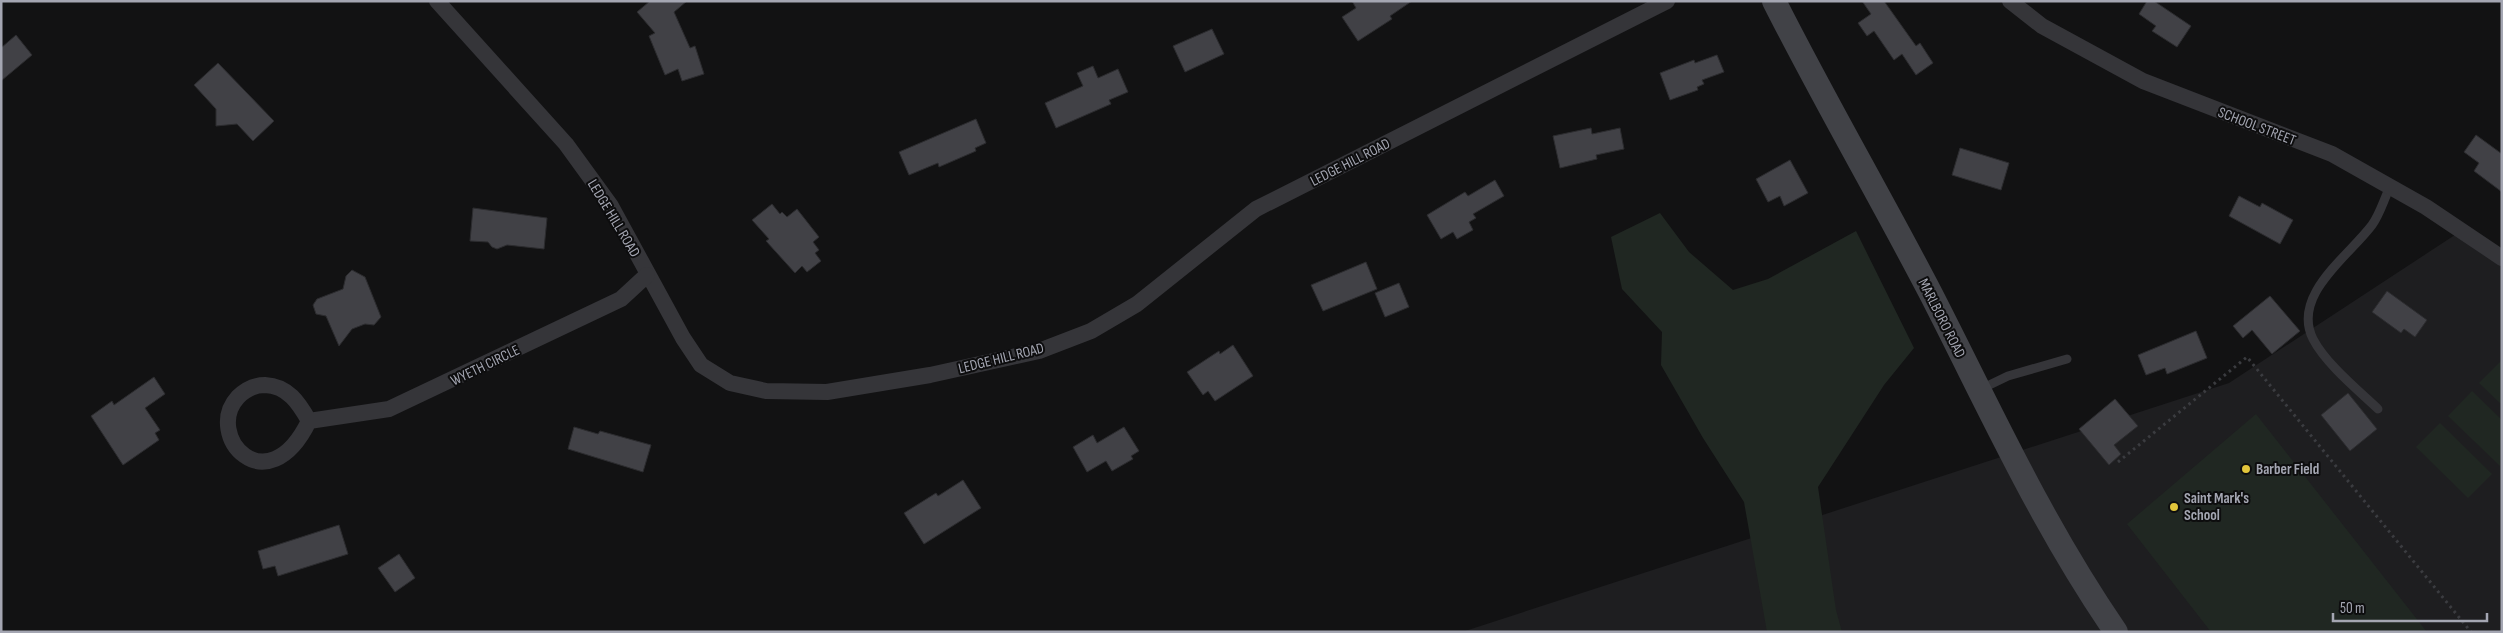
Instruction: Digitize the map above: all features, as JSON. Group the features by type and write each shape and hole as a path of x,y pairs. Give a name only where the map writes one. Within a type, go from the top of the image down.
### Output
{"main road":[{"name":"MARLBORO ROAD","path":"1774,1 1931,294 1978,390 2057,541 2116,632"}],"street":[{"name":"LEDGE HILL ROAD","path":"438,1 566,144 611,206 683,338 701,365 730,383 766,392 827,392 930,375 1039,351 1091,331 1136,304 1256,209 1667,1"},
{"name":"SCHOOL STREET","path":"2010,1 2042,26 2143,81 2332,154 2426,207 2502,258"},
{"name":"WYETH CIRCLE","path":"309,421 389,409 468,374 621,299 648,275"},
{"path":"255,385 273,385 288,392 300,404 309,421 300,439 290,451 279,459 267,463 252,459 239,450 229,435 226,420 232,404 243,392 255,385"}],"lane":[{"path":"2378,409 2341,374 2314,339 2308,318 2314,296 2326,277 2373,223 2390,187"},
{"path":"1978,390 2008,376 2067,359"}],"path":[{"path":"2118,462 2247,357 2471,632"}],"shaded area":[{"path":"1660,213 1689,252 1733,290 1768,279 1856,231 1914,348 1884,385 1818,487 1836,610 1842,632 1767,632 1744,502 1703,438 1661,365 1662,332 1622,289 1611,237"},
{"name":"Saint Mark's School","path":"2461,231 2502,261 2502,632 1462,632 2229,383"},
{"path":"2502,360 2502,405 2479,383"},
{"path":"2472,391 2502,420 2500,466 2448,416"},
{"name":"Barber Field","path":"2256,414 2427,632 2211,632 2127,524"},
{"path":"2440,423 2492,474 2468,498 2416,447"}],"building":[{"path":"650,1 687,1 674,12 690,48 695,46 704,74 682,81 678,69 665,75 649,36 655,33 637,12"},
{"path":"1352,1 1412,1 1390,16 1392,19 1358,41 1342,17 1356,8"},
{"path":"1862,1 1884,1 1916,46 1920,43 1933,63 1916,75 1902,54 1894,60 1874,31 1867,36 1858,23 1871,14"},
{"path":"2147,1 2154,1 2191,26 2177,47 2152,31 2156,26 2139,14"},
{"path":"1212,29 1224,54 1185,72 1173,46"},
{"path":"16,35 32,55 1,81 1,48"},
{"path":"1717,55 1724,72 1702,80 1704,84 1697,87 1698,90 1670,100 1660,73 1694,60 1695,63"},
{"path":"218,63 274,121 253,141 237,124 216,126 216,109 194,85"},
{"path":"1093,66 1098,78 1118,69 1128,92 1109,100 1111,104 1056,128 1045,103 1083,86 1077,73"},
{"path":"976,119 986,143 975,148 976,151 939,167 938,163 909,175 899,152"},
{"path":"1591,128 1592,134 1620,128 1624,149 1596,155 1597,159 1560,168 1553,136"},
{"path":"2476,135 2502,154 2502,192 2474,171 2479,163 2464,152"},
{"path":"1960,148 2009,163 2001,190 1952,175"},
{"path":"1790,160 1808,193 1784,206 1780,196 1768,202 1756,179"},
{"path":"1495,180 1504,196 1473,214 1476,218 1469,222 1473,230 1457,239 1453,232 1441,239 1427,215 1465,192 1468,196"},
{"path":"2239,196 2260,207 2262,203 2293,220 2280,244 2229,216"},
{"path":"772,204 780,214 782,212 787,217 797,209 819,237 813,242 819,250 815,253 821,261 807,272 802,266 795,273 766,241 769,239 752,220"},
{"path":"473,208 547,218 544,249 507,245 497,249 488,242 470,241"},
{"path":"1366,262 1377,289 1323,311 1311,285"},
{"path":"352,270 365,277 381,317 374,325 365,324 352,329 339,346 326,316 316,314 313,305 317,299 343,289 346,276"},
{"path":"1399,283 1409,307 1385,317 1375,293"},
{"path":"2387,291 2427,320 2415,337 2404,329 2401,333 2372,312"},
{"path":"2270,296 2300,331 2272,354 2252,330 2243,338 2233,326"},
{"path":"2196,331 2207,358 2167,374 2165,368 2146,375 2138,355"},
{"path":"1233,345 1253,376 1215,401 1208,391 1203,395 1187,372 1219,351 1220,354"},
{"path":"154,377 165,394 145,408 160,430 155,433 159,440 123,465 91,416 112,401 114,405"},
{"path":"2348,393 2377,429 2350,451 2321,415"},
{"path":"2115,399 2138,426 2114,445 2121,454 2109,465 2079,429"},
{"path":"574,427 598,434 600,431 651,445 643,472 568,449"},
{"path":"1124,427 1139,451 1131,456 1133,459 1112,471 1106,461 1087,472 1073,447 1093,435 1097,443"},
{"path":"963,480 981,508 924,544 904,513 936,493 938,496"},
{"path":"339,525 348,554 278,576 275,566 263,569 258,551"},
{"path":"399,554 415,578 395,592 378,568"}],"place":[{"name":"Barber Field","path":"2246,469"},
{"name":"Saint Mark's School","path":"2174,507"}]}
